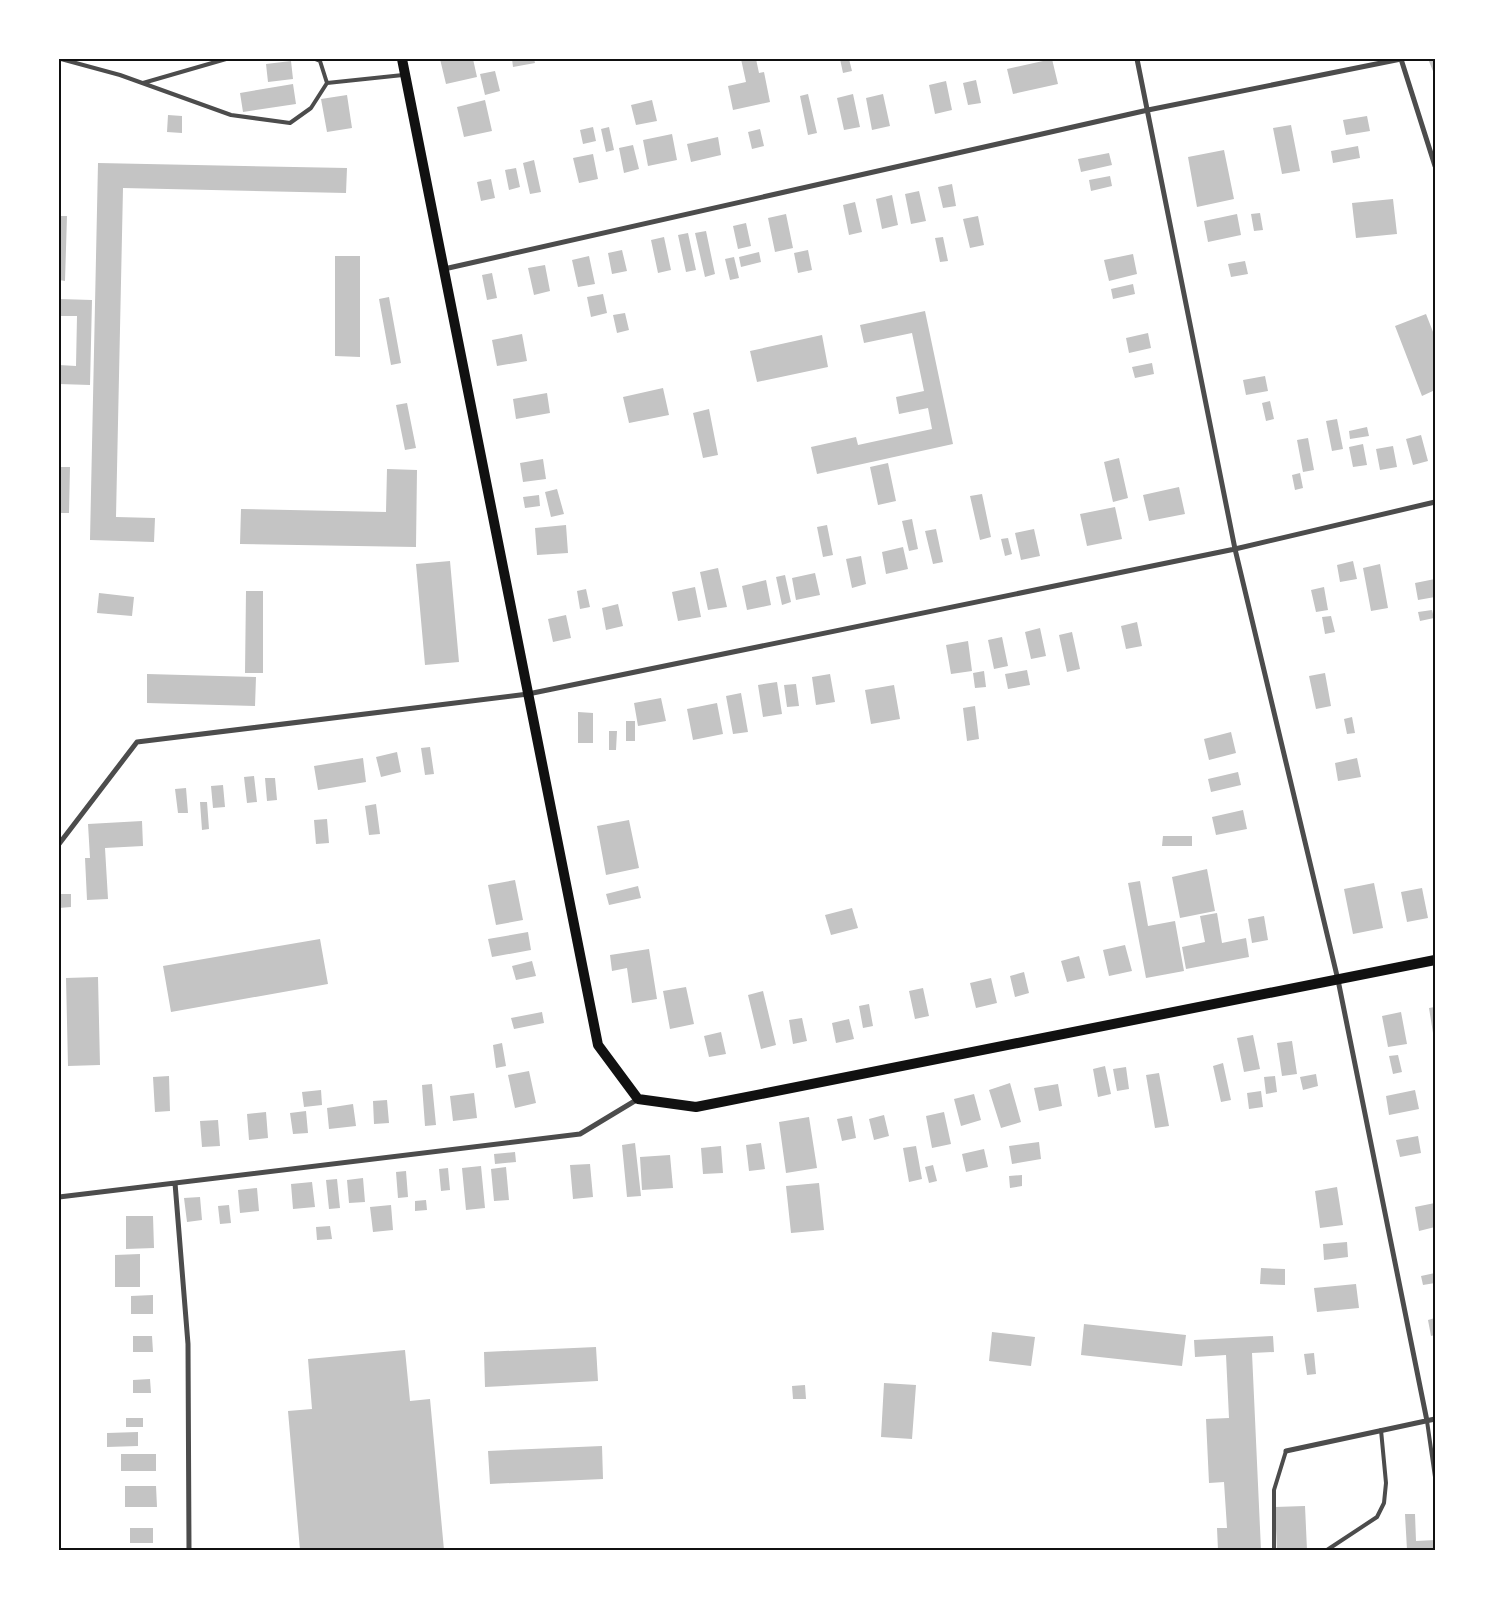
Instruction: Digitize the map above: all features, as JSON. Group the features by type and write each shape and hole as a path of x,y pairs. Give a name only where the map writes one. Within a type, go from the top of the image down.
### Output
{"main road":[{"path":"402,59 598,1045 638,1100 696,1107 1435,960"}],"street":[{"path":"1137,59 1235,549 1338,980 1426,1420"},
{"path":"443,269 1148,110 1401,59 1435,166"},
{"path":"59,844 137,742 528,694 1235,549 1435,502"},
{"path":"59,1197 580,1134 638,1100"},
{"path":"175,1183 188,1344 189,1550"},
{"path":"1286,1451 1435,1419"}],"lane":[{"path":"61,59 143,83 231,114 290,123 311,108 327,83"},
{"path":"143,83 226,59"},
{"path":"315,59 320,61 327,83"},
{"path":"327,83 405,75"},
{"path":"1426,1420 1435,1477"},
{"path":"1327,1550 1377,1518 1384,1503 1386,1483 1381,1430"},
{"path":"1274,1550 1274,1490 1286,1451"}],"building":[{"path":"440,59 473,59 477,77 446,84"},
{"path":"512,59 534,59 535,63 513,67"},
{"path":"741,59 756,59 759,73 764,72 770,102 733,110 728,86 746,82"},
{"path":"840,59 849,59 852,71 843,73"},
{"path":"1052,59 1058,84 1013,94 1007,69"},
{"path":"1428,59 1435,59 1435,76"},
{"path":"291,61 293,79 268,82 266,64"},
{"path":"495,71 500,91 485,95 480,74"},
{"path":"976,80 981,103 968,105 963,83"},
{"path":"946,81 952,110 935,114 929,85"},
{"path":"293,84 296,104 243,112 240,93"},
{"path":"808,94 817,133 808,135 800,96"},
{"path":"853,94 860,127 844,130 837,98"},
{"path":"883,94 890,126 872,130 866,98"},
{"path":"347,95 352,128 327,132 321,99"},
{"path":"485,100 492,131 464,137 457,107"},
{"path":"652,100 657,121 636,125 631,105"},
{"path":"168,115 182,116 182,133 167,132"},
{"path":"1367,116 1370,131 1346,135 1343,120"},
{"path":"1291,125 1300,171 1282,174 1273,128"},
{"path":"593,127 596,141 583,144 580,130"},
{"path":"609,127 614,150 606,152 601,129"},
{"path":"760,129 764,146 752,149 748,132"},
{"path":"672,134 677,160 648,166 643,140"},
{"path":"718,137 721,155 691,162 687,144"},
{"path":"633,145 639,169 624,173 619,148"},
{"path":"1358,146 1360,158 1333,163 1331,151"},
{"path":"1224,150 1234,199 1197,207 1188,157"},
{"path":"1109,153 1112,165 1081,172 1078,159"},
{"path":"593,154 598,179 579,183 573,158"},
{"path":"534,160 541,192 530,194 523,163"},
{"path":"98,163 347,168 346,193 123,188 116,517 155,518 154,542 90,540"},
{"path":"516,168 520,187 509,190 505,170"},
{"path":"1110,176 1112,186 1091,191 1089,180"},
{"path":"491,179 495,198 481,201 477,182"},
{"path":"952,184 956,206 943,208 938,187"},
{"path":"919,191 926,221 911,224 905,194"},
{"path":"892,195 898,225 882,229 876,199"},
{"path":"1393,199 1397,234 1356,238 1352,203"},
{"path":"855,202 862,232 849,235 843,205"},
{"path":"1260,213 1263,230 1254,231 1251,214"},
{"path":"786,214 793,248 775,252 768,218"},
{"path":"1237,214 1241,235 1208,242 1204,221"},
{"path":"59,216 67,216 65,281 59,280"},
{"path":"978,216 984,245 970,248 963,219"},
{"path":"746,223 751,246 738,249 733,226"},
{"path":"706,231 715,274 705,277 695,233"},
{"path":"688,233 696,270 686,272 678,235"},
{"path":"664,237 671,270 658,273 651,240"},
{"path":"943,237 948,261 940,262 935,238"},
{"path":"622,250 627,271 612,274 608,253"},
{"path":"808,250 812,270 798,273 794,253"},
{"path":"759,252 761,262 741,267 739,257"},
{"path":"1133,254 1137,274 1109,281 1104,260"},
{"path":"335,256 360,256 360,357 335,356"},
{"path":"589,256 595,284 578,287 572,260"},
{"path":"734,257 739,278 730,280 725,259"},
{"path":"1245,261 1248,274 1231,277 1228,264"},
{"path":"545,265 550,291 534,295 528,268"},
{"path":"492,273 497,298 487,300 482,275"},
{"path":"1133,284 1135,294 1113,299 1111,289"},
{"path":"603,294 607,313 591,317 587,297"},
{"path":"389,297 401,363 391,365 379,299"},
{"path":"59,299 92,300 90,385 59,384 59,365 76,366 77,316 59,316"},
{"path":"925,311 953,444 817,474 811,447 856,437 858,445 932,429 928,408 899,414 896,397 924,391 912,333 864,343 860,325"},
{"path":"625,313 629,330 617,333 613,315"},
{"path":"1426,314 1435,337 1435,390 1422,396 1395,326"},
{"path":"1148,333 1151,348 1129,353 1126,338"},
{"path":"522,334 527,361 497,366 492,340"},
{"path":"822,335 828,367 757,382 750,351"},
{"path":"1152,363 1154,374 1135,378 1132,367"},
{"path":"1265,376 1268,391 1246,395 1243,380"},
{"path":"663,388 669,415 629,423 623,397"},
{"path":"547,393 550,413 516,419 513,399"},
{"path":"1270,401 1274,419 1266,421 1262,403"},
{"path":"407,403 416,448 405,450 396,405"},
{"path":"709,409 718,455 703,458 693,413"},
{"path":"1337,419 1343,449 1332,451 1326,421"},
{"path":"1367,427 1369,436 1350,439 1349,431"},
{"path":"1421,435 1428,461 1413,465 1406,439"},
{"path":"1308,438 1314,470 1303,472 1297,440"},
{"path":"1363,444 1367,465 1353,467 1349,447"},
{"path":"1393,446 1397,467 1380,470 1376,449"},
{"path":"1119,458 1128,498 1113,502 1104,462"},
{"path":"543,459 546,479 523,482 520,463"},
{"path":"888,463 896,501 878,505 870,467"},
{"path":"59,467 70,467 69,513 59,513"},
{"path":"387,469 417,470 416,547 240,544 241,509 386,512"},
{"path":"1300,473 1303,488 1295,490 1292,475"},
{"path":"1179,487 1185,514 1149,521 1143,495"},
{"path":"557,489 564,514 551,517 545,492"},
{"path":"982,494 991,537 980,540 970,496"},
{"path":"539,495 540,506 525,508 523,497"},
{"path":"1115,507 1122,539 1087,546 1080,514"},
{"path":"912,519 918,549 909,551 902,521"},
{"path":"566,525 568,553 537,555 535,528"},
{"path":"827,525 833,555 823,557 817,527"},
{"path":"936,529 943,562 933,564 925,531"},
{"path":"1034,529 1040,556 1021,560 1015,533"},
{"path":"1008,538 1012,554 1005,556 1001,539"},
{"path":"903,547 908,569 886,574 882,552"},
{"path":"861,556 866,584 852,588 846,559"},
{"path":"450,561 459,662 425,665 416,564"},
{"path":"1353,561 1357,579 1340,582 1337,565"},
{"path":"1380,564 1388,608 1371,611 1363,568"},
{"path":"718,568 727,607 708,610 700,572"},
{"path":"815,573 820,595 796,600 792,578"},
{"path":"785,575 791,602 782,605 776,577"},
{"path":"1435,579 1435,597 1418,600 1415,583"},
{"path":"766,580 771,605 747,610 742,586"},
{"path":"695,587 701,617 678,621 672,592"},
{"path":"1324,587 1328,610 1316,612 1311,590"},
{"path":"586,589 590,607 580,609 577,591"},
{"path":"246,591 263,591 263,673 245,673"},
{"path":"99,593 134,597 132,616 97,613"},
{"path":"618,604 623,626 606,630 602,608"},
{"path":"1432,610 1434,618 1420,621 1418,612"},
{"path":"566,615 571,638 553,642 548,619"},
{"path":"1331,616 1335,632 1325,634 1322,617"},
{"path":"1137,622 1142,646 1126,649 1121,626"},
{"path":"1040,628 1046,656 1031,659 1025,632"},
{"path":"1072,632 1080,669 1067,672 1059,635"},
{"path":"1002,637 1008,666 994,669 988,640"},
{"path":"968,641 972,671 951,674 946,645"},
{"path":"1027,670 1030,685 1008,689 1005,674"},
{"path":"984,671 986,687 975,688 973,673"},
{"path":"1325,673 1331,706 1316,709 1309,676"},
{"path":"147,674 256,677 255,706 147,703"},
{"path":"830,674 835,702 816,705 812,677"},
{"path":"777,682 782,714 763,717 758,685"},
{"path":"796,684 799,706 787,707 784,685"},
{"path":"894,685 900,719 871,724 865,690"},
{"path":"741,693 748,732 733,734 726,696"},
{"path":"661,698 666,721 638,726 634,703"},
{"path":"717,703 723,734 693,740 687,709"},
{"path":"975,706 979,739 967,741 963,708"},
{"path":"578,712 593,713 593,743 578,743"},
{"path":"1352,717 1355,733 1347,734 1344,719"},
{"path":"626,721 635,721 635,741 626,741"},
{"path":"609,731 617,731 616,750 609,750"},
{"path":"1231,732 1236,753 1209,760 1204,739"},
{"path":"430,747 434,774 425,775 421,748"},
{"path":"397,752 401,772 381,777 376,757"},
{"path":"363,758 366,782 318,790 314,766"},
{"path":"1357,758 1361,777 1338,781 1335,763"},
{"path":"1238,772 1241,785 1211,792 1208,779"},
{"path":"254,776 257,802 247,803 244,777"},
{"path":"265,778 275,778 277,800 267,801"},
{"path":"223,785 225,807 213,808 211,786"},
{"path":"186,788 188,813 178,813 175,789"},
{"path":"200,802 207,802 209,829 202,830"},
{"path":"376,804 380,834 369,835 365,806"},
{"path":"1243,810 1247,829 1216,835 1212,817"},
{"path":"327,819 329,843 316,844 314,820"},
{"path":"629,820 639,868 606,875 597,826"},
{"path":"142,821 143,846 105,848 108,899 87,900 85,858 90,858 88,824"},
{"path":"1163,836 1192,836 1192,846 1162,846"},
{"path":"1207,869 1215,911 1180,918 1172,877"},
{"path":"515,880 523,920 496,925 488,885"},
{"path":"1140,881 1148,926 1175,921 1184,971 1146,978 1128,883"},
{"path":"1374,883 1383,928 1353,934 1344,889"},
{"path":"638,886 641,898 609,905 606,894"},
{"path":"1422,888 1428,918 1407,922 1401,892"},
{"path":"59,894 71,894 71,907 59,908"},
{"path":"852,908 858,928 831,935 825,915"},
{"path":"1217,913 1222,943 1246,938 1249,957 1186,969 1182,947 1205,942 1200,916"},
{"path":"1264,916 1268,940 1252,943 1248,919"},
{"path":"528,932 531,950 492,957 488,939"},
{"path":"320,939 328,984 171,1012 163,966"},
{"path":"1125,945 1132,971 1109,976 1103,950"},
{"path":"649,949 657,999 632,1003 627,968 612,971 610,955"},
{"path":"1079,956 1085,978 1067,982 1061,961"},
{"path":"532,961 536,976 516,980 512,966"},
{"path":"1024,972 1029,993 1015,997 1010,976"},
{"path":"98,977 100,1065 68,1066 66,978"},
{"path":"991,978 997,1003 976,1008 970,983"},
{"path":"686,987 694,1024 670,1029 663,991"},
{"path":"923,988 929,1016 915,1019 909,991"},
{"path":"763,991 776,1045 761,1049 748,995"},
{"path":"869,1004 873,1026 863,1028 859,1006"},
{"path":"1435,1007 1435,1033 1433,1033 1429,1008"},
{"path":"542,1012 544,1023 514,1029 511,1018"},
{"path":"1401,1012 1407,1044 1388,1047 1382,1016"},
{"path":"802,1018 807,1041 793,1044 789,1020"},
{"path":"849,1019 854,1039 836,1043 832,1023"},
{"path":"721,1032 726,1054 709,1057 704,1036"},
{"path":"1253,1035 1260,1069 1244,1072 1237,1038"},
{"path":"1292,1041 1297,1074 1282,1076 1277,1043"},
{"path":"502,1043 506,1066 496,1068 493,1045"},
{"path":"1398,1055 1402,1072 1393,1074 1389,1056"},
{"path":"1223,1063 1231,1100 1221,1102 1213,1066"},
{"path":"1105,1066 1111,1094 1098,1097 1093,1069"},
{"path":"1126,1067 1129,1089 1117,1091 1113,1069"},
{"path":"529,1071 536,1103 515,1108 508,1075"},
{"path":"1159,1073 1169,1126 1155,1128 1146,1075"},
{"path":"1316,1074 1318,1086 1303,1090 1300,1077"},
{"path":"169,1076 170,1111 155,1112 153,1077"},
{"path":"1275,1076 1277,1092 1266,1094 1264,1077"},
{"path":"1010,1083 1021,1122 1001,1128 989,1090"},
{"path":"432,1084 436,1125 425,1126 422,1085"},
{"path":"1058,1084 1062,1106 1039,1111 1034,1088"},
{"path":"321,1090 322,1105 304,1107 302,1092"},
{"path":"1415,1090 1419,1109 1389,1115 1386,1096"},
{"path":"1261,1091 1263,1107 1249,1109 1247,1093"},
{"path":"474,1093 477,1118 453,1121 450,1096"},
{"path":"974,1094 981,1120 961,1126 954,1099"},
{"path":"387,1100 389,1123 374,1124 373,1101"},
{"path":"353,1104 356,1126 329,1129 327,1108"},
{"path":"306,1111 308,1133 293,1134 290,1113"},
{"path":"266,1112 268,1138 249,1140 247,1114"},
{"path":"944,1112 951,1144 932,1148 926,1116"},
{"path":"884,1115 889,1136 874,1140 869,1119"},
{"path":"852,1116 856,1138 842,1141 837,1119"},
{"path":"809,1117 817,1168 786,1173 779,1122"},
{"path":"218,1120 220,1146 202,1147 200,1121"},
{"path":"1418,1136 1421,1153 1400,1157 1396,1140"},
{"path":"1039,1142 1041,1159 1012,1164 1009,1146"},
{"path":"635,1143 641,1196 627,1197 622,1145"},
{"path":"761,1143 765,1169 749,1171 746,1145"},
{"path":"721,1146 723,1173 703,1174 701,1148"},
{"path":"916,1146 922,1179 909,1182 903,1148"},
{"path":"984,1149 988,1167 966,1172 962,1154"},
{"path":"515,1152 516,1162 495,1164 494,1154"},
{"path":"670,1155 673,1188 642,1190 640,1157"},
{"path":"590,1164 593,1197 573,1199 570,1165"},
{"path":"933,1165 937,1181 929,1183 925,1167"},
{"path":"481,1166 485,1208 466,1210 462,1168"},
{"path":"506,1167 509,1200 494,1201 491,1169"},
{"path":"448,1168 450,1190 441,1191 439,1169"},
{"path":"406,1171 408,1197 398,1198 396,1172"},
{"path":"1022,1175 1022,1186 1010,1188 1009,1176"},
{"path":"363,1178 365,1202 349,1203 347,1180"},
{"path":"337,1179 340,1208 329,1209 326,1180"},
{"path":"312,1182 315,1207 293,1209 291,1184"},
{"path":"819,1183 824,1230 791,1233 786,1186"},
{"path":"1337,1187 1343,1225 1320,1228 1315,1191"},
{"path":"257,1188 259,1211 240,1213 238,1190"},
{"path":"200,1197 202,1220 187,1222 184,1198"},
{"path":"426,1200 427,1210 415,1211 415,1201"},
{"path":"1435,1203 1435,1227 1419,1231 1415,1207"},
{"path":"229,1205 231,1223 220,1224 218,1206"},
{"path":"391,1205 393,1230 373,1232 370,1207"},
{"path":"126,1216 153,1216 154,1248 126,1249"},
{"path":"330,1226 332,1239 317,1240 316,1227"},
{"path":"1347,1242 1348,1257 1324,1260 1323,1244"},
{"path":"140,1254 140,1287 115,1287 115,1255"},
{"path":"1261,1268 1285,1269 1285,1285 1260,1284"},
{"path":"1435,1273 1435,1283 1423,1285 1421,1276"},
{"path":"1356,1284 1359,1308 1317,1312 1314,1288"},
{"path":"153,1295 153,1314 131,1314 131,1296"},
{"path":"1435,1318 1435,1335 1431,1336 1428,1320"},
{"path":"1084,1324 1186,1335 1182,1366 1081,1355"},
{"path":"992,1332 1035,1337 1031,1366 989,1361"},
{"path":"133,1336 152,1336 153,1352 133,1352"},
{"path":"1273,1336 1274,1352 1252,1353 1261,1550 1218,1550 1217,1528 1227,1528 1224,1482 1209,1483 1206,1419 1229,1418 1226,1355 1195,1357 1194,1340"},
{"path":"596,1347 598,1381 485,1387 484,1352"},
{"path":"405,1350 410,1401 430,1399 444,1550 300,1550 288,1411 312,1409 308,1359"},
{"path":"1314,1353 1316,1374 1307,1375 1304,1354"},
{"path":"150,1379 151,1393 133,1393 133,1380"},
{"path":"884,1383 916,1385 912,1439 881,1437"},
{"path":"805,1385 806,1399 793,1399 792,1386"},
{"path":"126,1418 143,1418 143,1427 126,1427"},
{"path":"138,1432 138,1446 107,1447 107,1433"},
{"path":"602,1446 603,1479 490,1484 488,1451"},
{"path":"121,1454 156,1454 156,1471 121,1471"},
{"path":"125,1486 156,1486 157,1507 125,1507"},
{"path":"1305,1506 1307,1550 1277,1550 1275,1507"},
{"path":"1405,1514 1415,1514 1416,1541 1435,1540 1435,1550 1407,1550"},
{"path":"130,1528 153,1528 153,1543 130,1543"}]}
